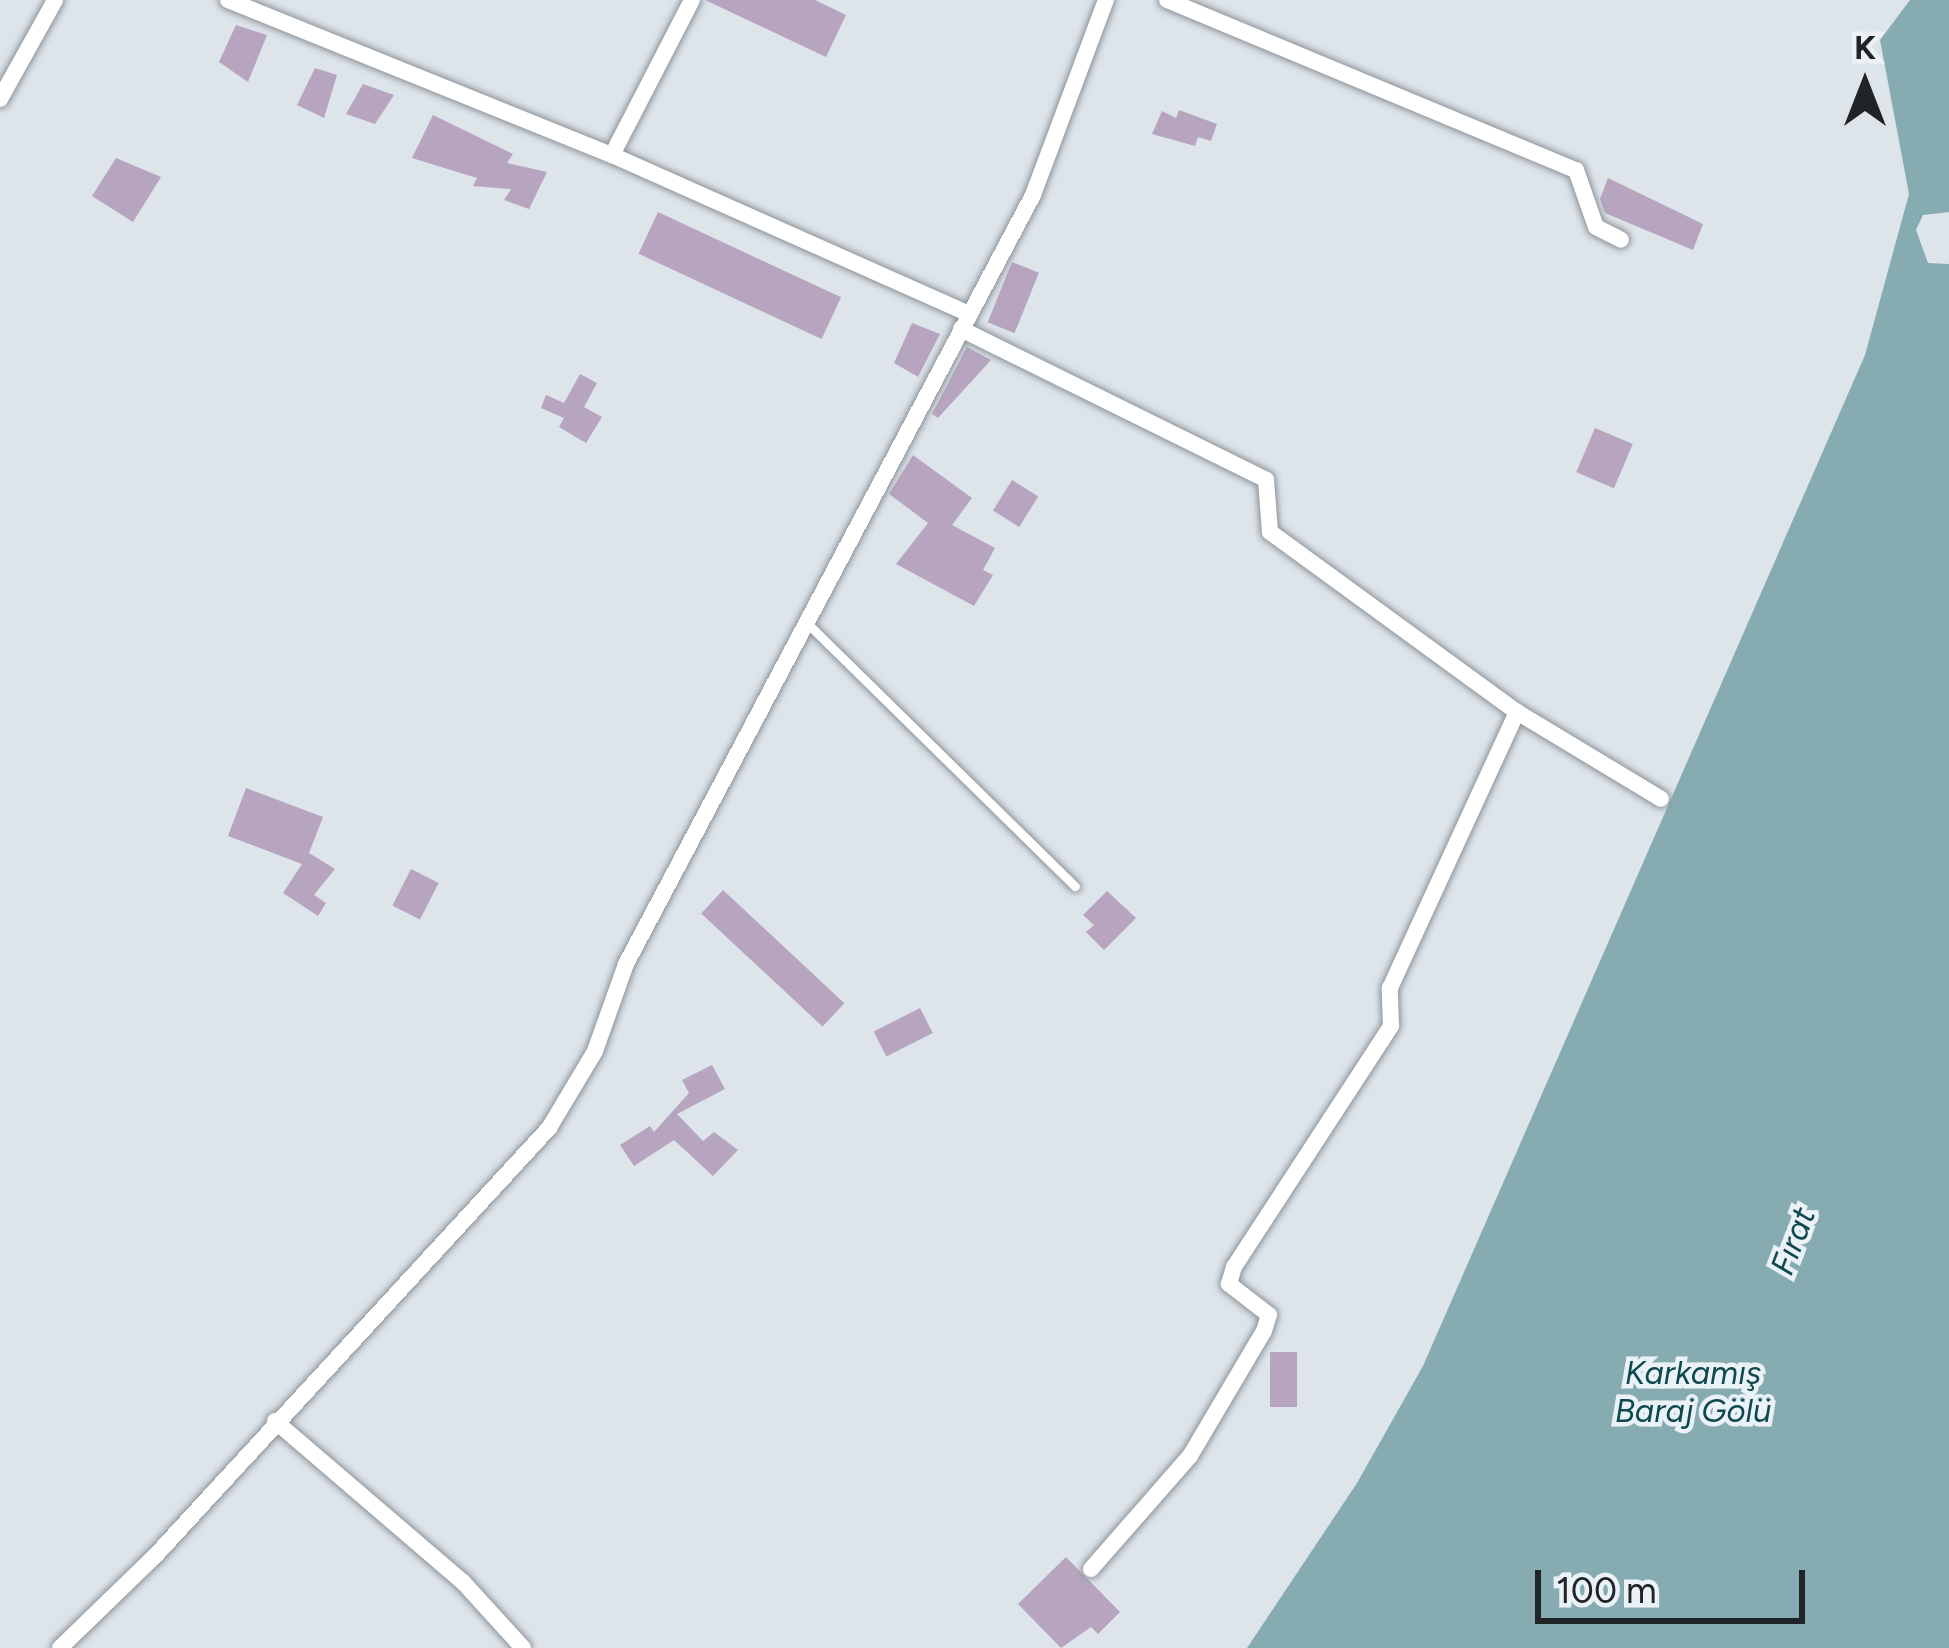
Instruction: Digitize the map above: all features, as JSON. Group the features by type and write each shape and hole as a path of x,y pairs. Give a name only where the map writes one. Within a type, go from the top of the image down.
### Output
{"street":[{"path":"0,99 55,0"},
{"path":"228,0 612,155 965,322 1266,480 1270,532 1517,712 1661,799"},
{"path":"612,155 692,0"},
{"path":"60,1648 155,1556 274,1421 549,1128 806,622 1033,195 1106,0"},
{"path":"1167,0 1576,170 1596,227 1622,240"},
{"path":"1091,1569 1190,1456 1264,1331 1269,1315 1229,1283 1234,1267 1391,1026 1390,988 1517,712"},
{"path":"274,1421 463,1582 524,1648"}],"lane":[{"path":"806,622 1076,886"}],"water":[{"name":"Karkamış Baraj Gölü","path":"1910,0 1949,0 1949,212 1923,215 1916,230 1928,263 1949,264 1949,1648 1247,1648 1357,1483 1423,1366 1865,355 1909,194 1880,40"}],"building":[{"path":"705,0 815,0 846,15 826,57"},
{"path":"236,25 267,35 248,82 219,62"},
{"path":"315,68 337,75 324,118 297,105"},
{"path":"363,84 394,95 375,124 346,114"},
{"path":"1179,110 1217,124 1211,141 1198,137 1195,146 1152,134 1162,111 1176,118"},
{"path":"433,115 513,154 507,163 547,172 529,209 504,200 511,189 473,186 477,178 412,158"},
{"path":"116,158 161,177 133,222 92,196"},
{"path":"1608,178 1703,224 1693,250 1605,213 1600,199"},
{"path":"658,212 841,297 822,339 639,254"},
{"path":"1012,262 1039,273 1015,333 988,322"},
{"path":"912,323 940,334 918,377 894,363"},
{"path":"967,347 991,360 938,418 932,414"},
{"path":"580,374 597,383 584,407 602,417 586,443 559,427 564,418 541,408 546,395 564,403"},
{"path":"1595,428 1633,444 1614,488 1576,472"},
{"path":"913,455 972,498 952,525 995,548 983,570 993,575 974,606 896,564 928,523 889,494"},
{"path":"1012,480 1038,496 1019,527 993,511"},
{"path":"246,788 323,817 309,853 335,869 314,895 326,903 318,916 283,893 302,864 228,836"},
{"path":"411,869 439,883 420,920 392,906"},
{"path":"723,890 844,1003 823,1027 701,913"},
{"path":"1107,891 1136,918 1104,950 1086,932 1094,925 1083,915"},
{"path":"920,1008 933,1033 886,1057 874,1032"},
{"path":"712,1065 725,1089 677,1114 703,1141 714,1132 738,1150 713,1176 674,1140 634,1166 620,1145 650,1126 654,1132 689,1093 682,1080"},
{"path":"1270,1352 1297,1352 1297,1407 1270,1407"},
{"path":"1066,1557 1120,1612 1098,1634 1091,1627 1061,1648 1018,1604"}],"water label":[{"name":"Fırat","path":"1793,1241"}]}
